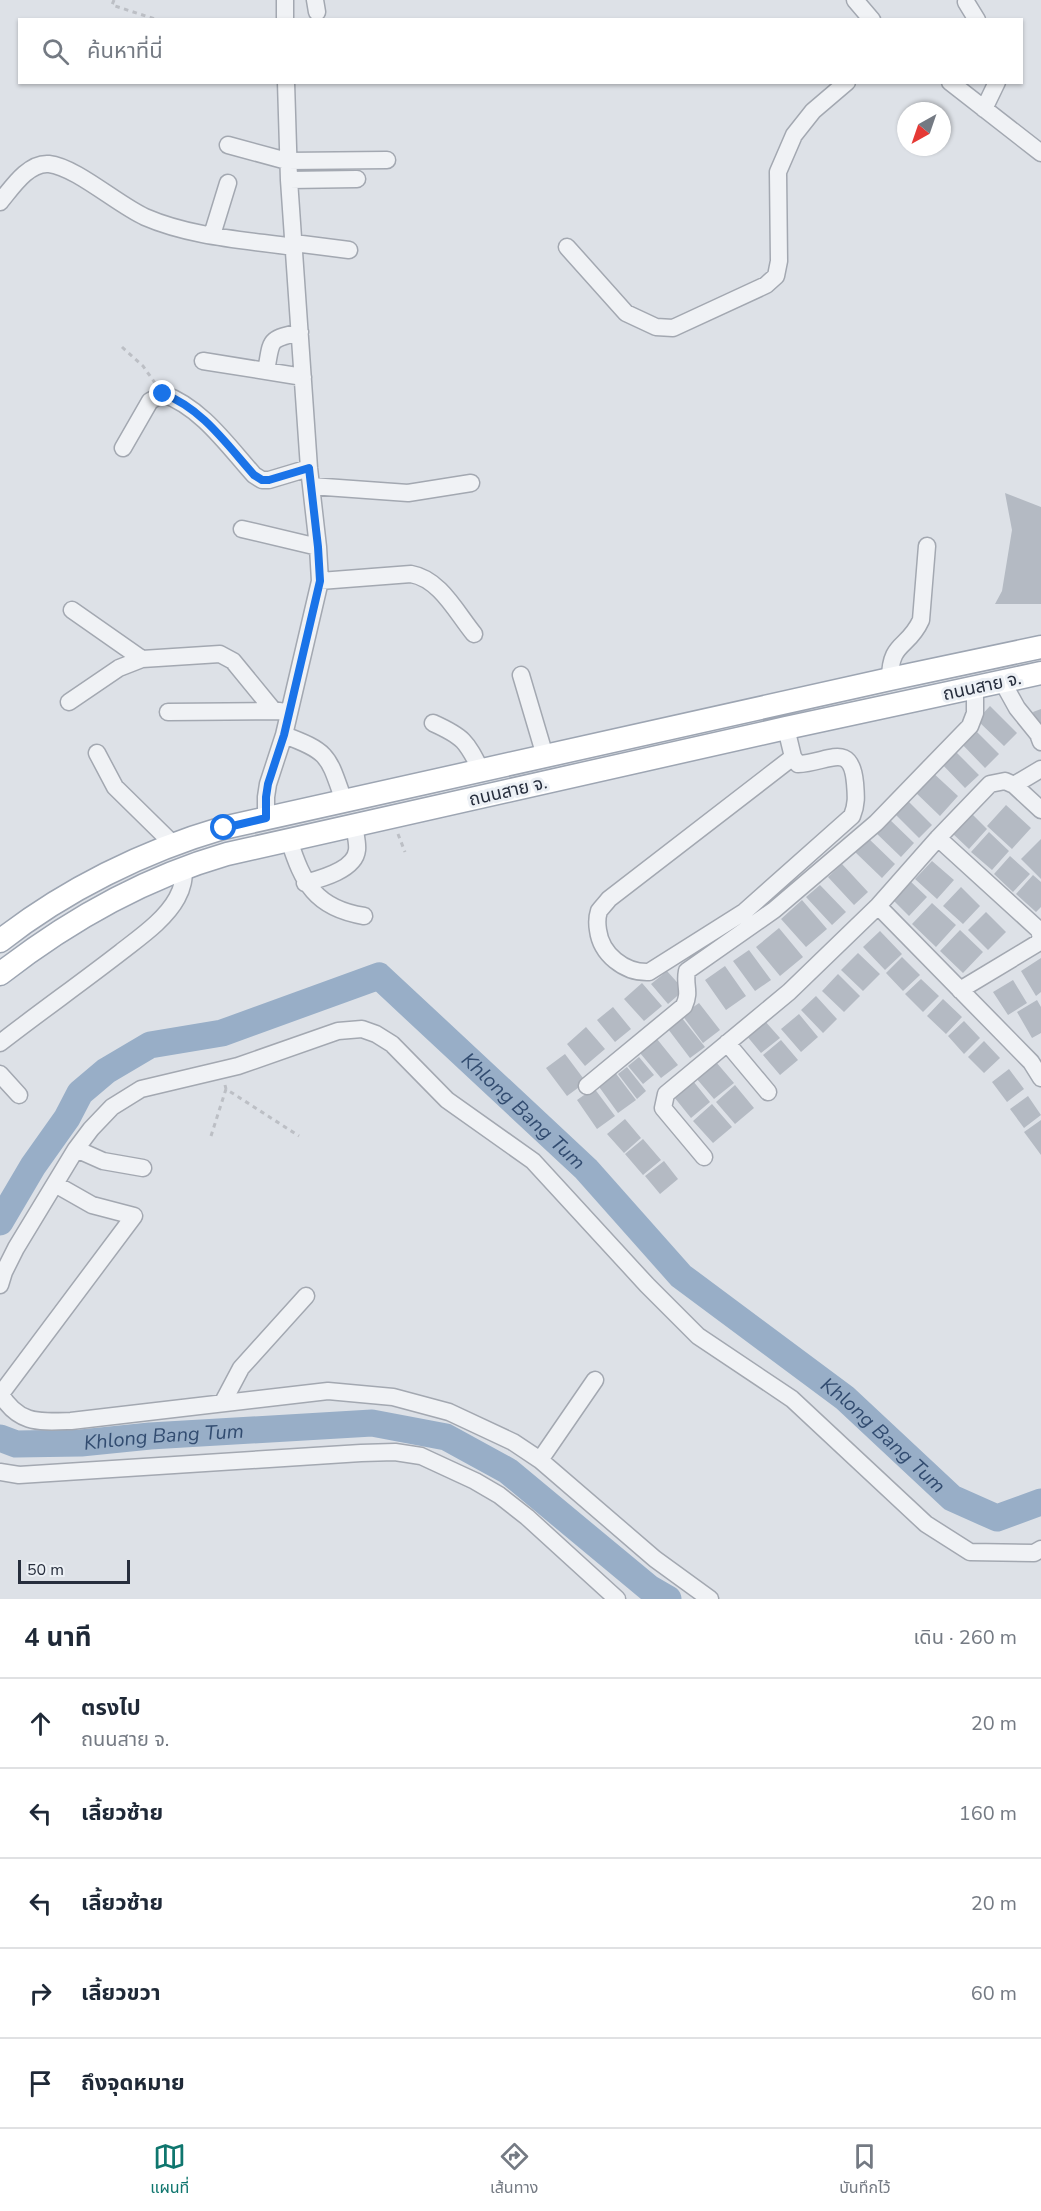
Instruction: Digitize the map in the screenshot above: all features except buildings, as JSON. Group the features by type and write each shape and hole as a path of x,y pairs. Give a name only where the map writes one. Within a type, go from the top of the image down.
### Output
{"main road":[{"name":"ถนนสาย จ.","path":"0,942 42,911 123,866 173,844 224,828 1041,647"},
{"name":"ถนนสาย จ.","path":"0,974 96,909 132,889 184,867 227,854 786,728 1041,674"}],"street":[{"path":"285,0 285,18"},
{"path":"855,0 870,18"},
{"path":"966,3 976,18"},
{"path":"266,818 268,784 284,735 282,711 320,581 309,468 289,180 286,84"},
{"path":"567,247 626,313 656,327 673,328 766,285 776,276 779,261 778,172 794,135 813,111 846,84"},
{"path":"953,84 1041,153"},
{"path":"984,109 996,84"},
{"path":"228,145 288,160 387,160"},
{"path":"0,202 29,170 47,163 65,169 143,216 165,225 212,235 349,250"},
{"path":"289,180 357,179"},
{"path":"212,235 228,183"},
{"path":"266,371 271,344 276,338 300,332"},
{"path":"203,361 303,376"},
{"path":"123,448 150,401 163,394 176,399 205,422 254,475 262,480 309,468"},
{"path":"311,486 408,493 471,483"},
{"path":"242,529 318,547"},
{"path":"890,679 890,662 894,653 916,631 921,620 927,546"},
{"path":"320,581 411,574 422,576 432,581 474,634"},
{"path":"72,610 142,659"},
{"path":"69,702 119,668 142,659 220,654 233,661 282,711"},
{"path":"521,675 544,756"},
{"path":"1002,681 1017,708 1038,734 1041,742"},
{"path":"587,1086 684,1006 689,996 685,980 687,971 774,910 876,823 970,726 975,713 975,687"},
{"path":"168,712 282,711"},
{"path":"433,723 456,733 466,742 481,770"},
{"path":"786,728 793,757 798,764 841,756 849,760 854,767 856,806 852,816 744,912 649,972 639,972 608,955 599,942 597,923 599,912 609,899 793,757"},
{"path":"284,735 313,746 329,761 344,801"},
{"path":"1014,785 1040,769 1041,752"},
{"path":"97,753 115,787 173,844"},
{"path":"704,1157 663,1108 664,1098 789,992 878,906 990,784 1005,781 1014,785 1041,810"},
{"path":"305,883 329,877 350,863 358,849 354,825"},
{"path":"938,838 1039,930 1041,938 1038,943 960,990"},
{"path":"289,840 305,883 317,895 344,912 364,916"},
{"path":"0,1043 42,1010 96,973 157,921 176,900 184,882 184,867"},
{"path":"878,906 960,990 1036,1059 1041,1078"},
{"path":"0,1285 16,1248 76,1149 112,1107 141,1089 238,1066 338,1031 362,1029 392,1044 447,1101 533,1161 647,1285 698,1336 792,1399 926,1524 970,1552 1034,1553 1041,1549"},
{"path":"727,1043 768,1092"},
{"path":"0,1074 19,1095"},
{"path":"76,1149 104,1161 143,1168"},
{"path":"55,1184 92,1205 134,1216 0,1394 16,1414 37,1422 71,1421 328,1391 393,1397 448,1412 513,1442 540,1460 655,1559 710,1599"},
{"path":"223,1402 241,1368 306,1296"},
{"path":"540,1460 595,1380"},
{"path":"0,1472 19,1475 395,1452 421,1456 476,1481 499,1495 527,1517 617,1599"}],"path":[{"path":"114,0 112,5 152,18"},
{"path":"122,347 143,366 163,394"},
{"path":"211,1136 226,1089 220,1070"},
{"path":"226,1089 299,1136"}],"waterway":[{"name":"Khlong Bang Tum","path":"0,1222 33,1166 67,1118 80,1093 106,1071 150,1045 222,1033 379,976 586,1169 681,1276 845,1398 952,1498 997,1518 1041,1502"},
{"name":"Khlong Bang Tum","path":"0,1438 16,1444 81,1443 150,1436 372,1423 446,1437 508,1471 649,1588 668,1599"}],"route":[{"path":"163,394 176,399 205,422 254,475 262,480 309,468 320,581 284,735 268,784 266,818 224,828"}]}
